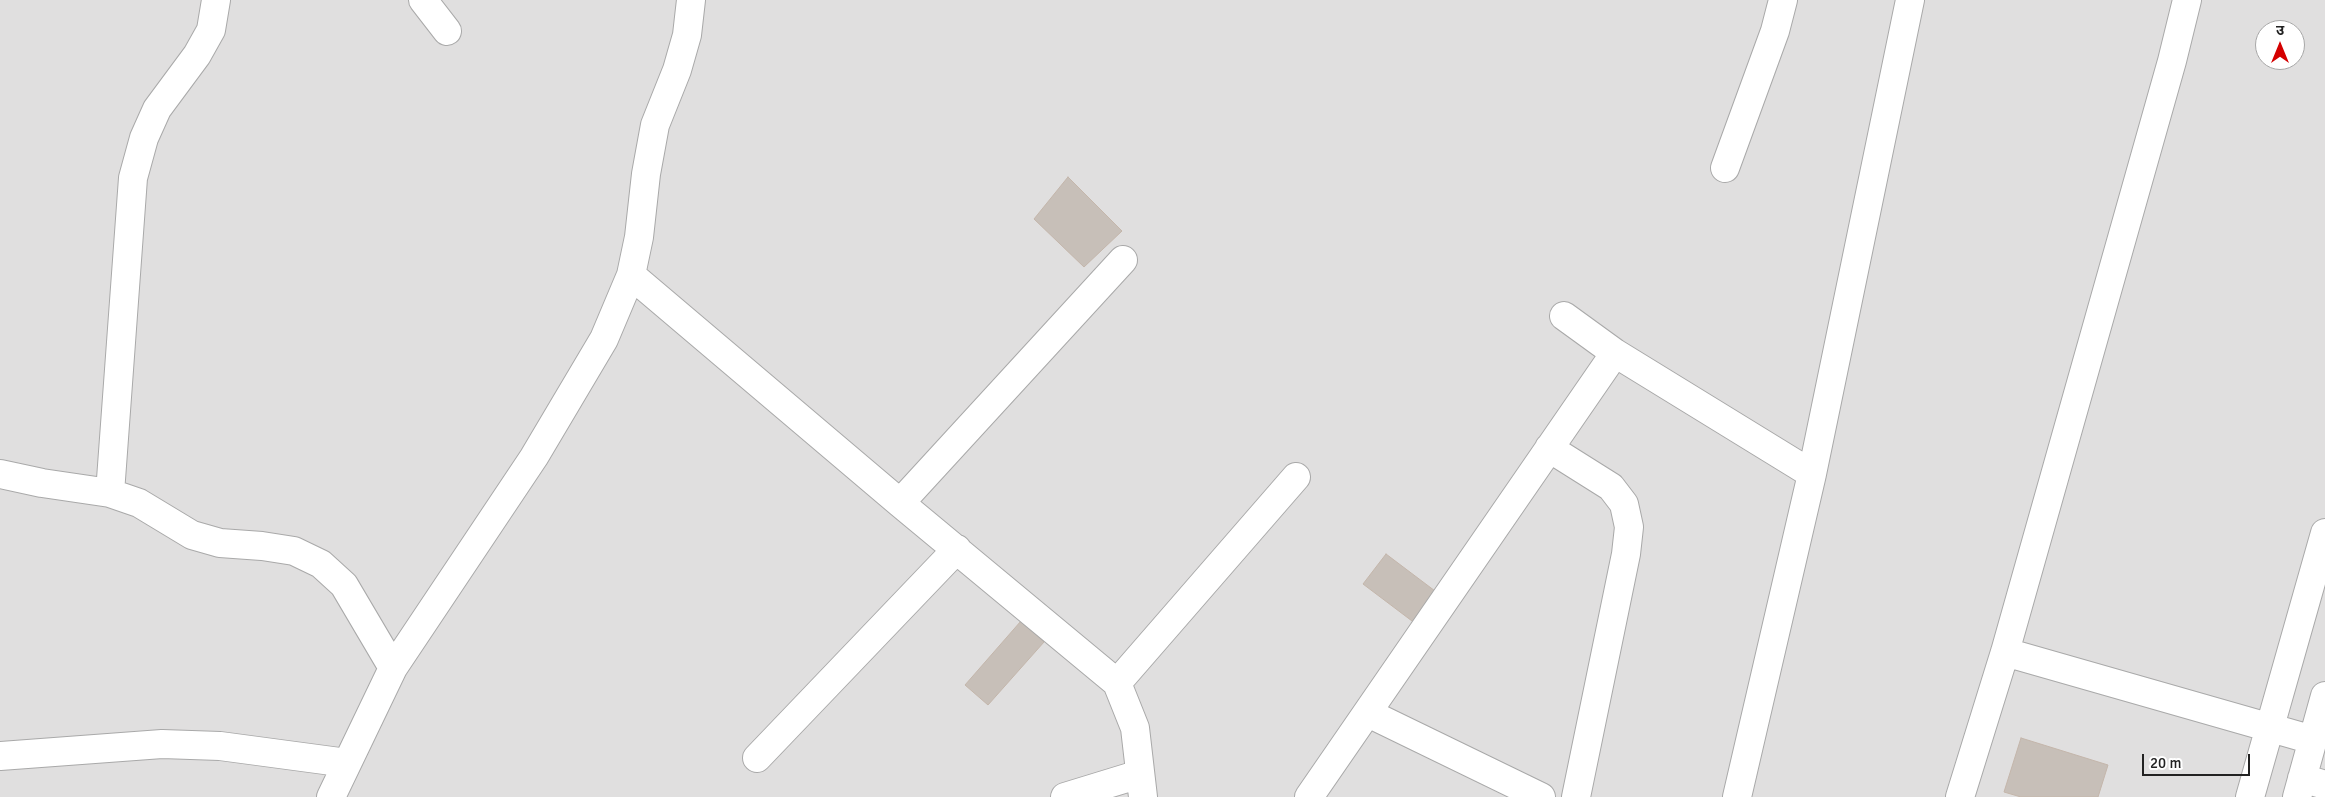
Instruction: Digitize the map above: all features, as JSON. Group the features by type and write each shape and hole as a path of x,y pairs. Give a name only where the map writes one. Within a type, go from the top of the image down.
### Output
{"street":[{"path":"110,493 133,178 144,138 156,109 197,55 211,30 216,0"},
{"path":"423,0 447,31"},
{"path":"331,797 393,668 534,457 604,339 631,276 640,237 646,174 655,125 677,70 687,35 691,0"},
{"path":"1725,168 1775,31 1783,0"},
{"path":"1737,797 1812,474 1910,0"},
{"path":"1960,797 2005,652 2170,70 2187,0"},
{"path":"900,503 1124,260"},
{"path":"631,276 1117,683 1135,728 1142,786 1065,797"},
{"path":"1564,316 1615,353 1812,474"},
{"path":"1309,797 1615,353"},
{"path":"1549,448 1611,487 1624,504 1629,527 1626,554 1576,797"},
{"path":"0,474 42,483 110,493 139,503 192,535 220,543 262,546 294,551 321,564 344,585 393,668"},
{"path":"1117,683 1296,477"},
{"path":"2250,797 2325,533"},
{"path":"757,758 957,549"},
{"path":"2005,652 2313,740"},
{"path":"2308,787 2313,740 2325,696"},
{"path":"1368,713 1541,797"},
{"path":"0,756 162,744 220,746 347,763"}],"shaded area":[{"path":"0,0 2325,0 2325,797 0,797"}],"building":[{"path":"1068,177 1122,231 1084,267 1034,219"},
{"path":"1386,554 1439,594 1416,624 1363,584"},
{"path":"1021,621 1044,642 988,705 965,685"},
{"path":"2021,738 2108,765 2098,797 2021,797 2004,792"}]}
